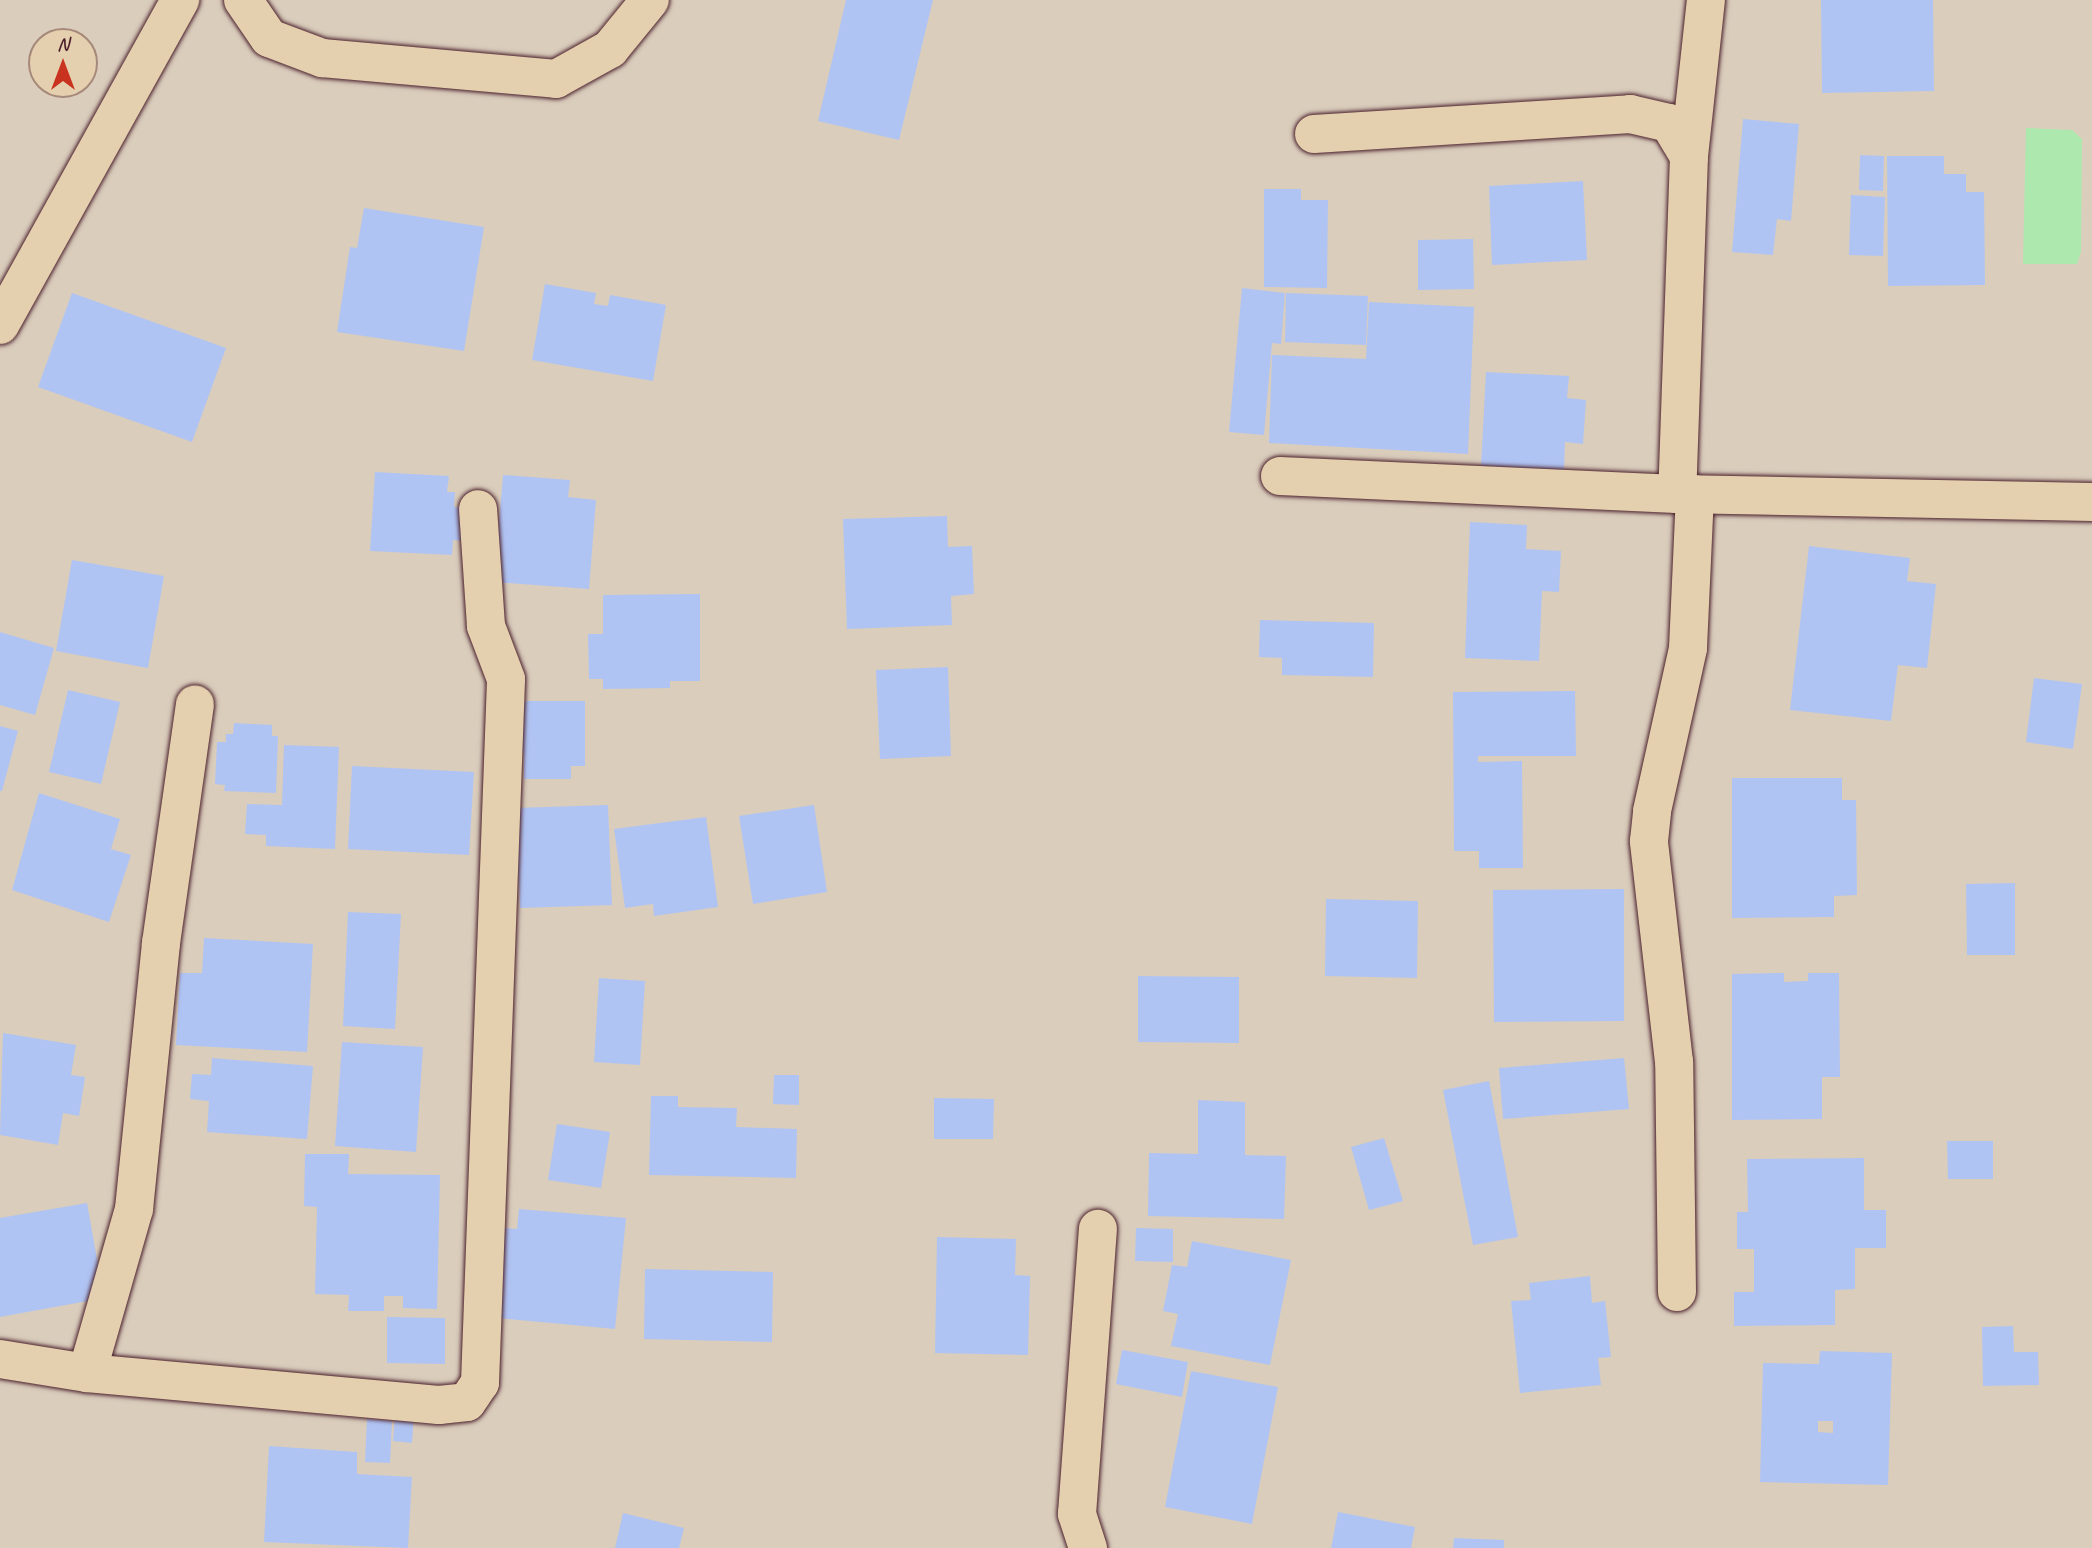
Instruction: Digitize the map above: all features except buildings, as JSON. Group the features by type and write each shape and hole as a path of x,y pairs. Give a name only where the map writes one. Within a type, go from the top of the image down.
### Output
{"street":[{"path":"0,326 180,0"},
{"path":"243,0 269,38 322,58 556,79 610,48 650,0"},
{"path":"1677,1292 1674,1062 1649,841 1652,811 1688,648 1686,494 1689,156 1706,0"},
{"path":"1314,134 1630,114 1669,123 1689,156"},
{"path":"1280,476 1686,494 2092,502"},
{"path":"0,1359 87,1373 439,1405 467,1402 480,1383 506,679 486,626 478,509"},
{"path":"87,1373 134,1209 161,943 195,704"},
{"path":"1088,1548 1077,1514 1098,1228"}],"green space":[{"path":"2026,128 2072,130 2082,139 2081,252 2077,264 2023,264"}]}
